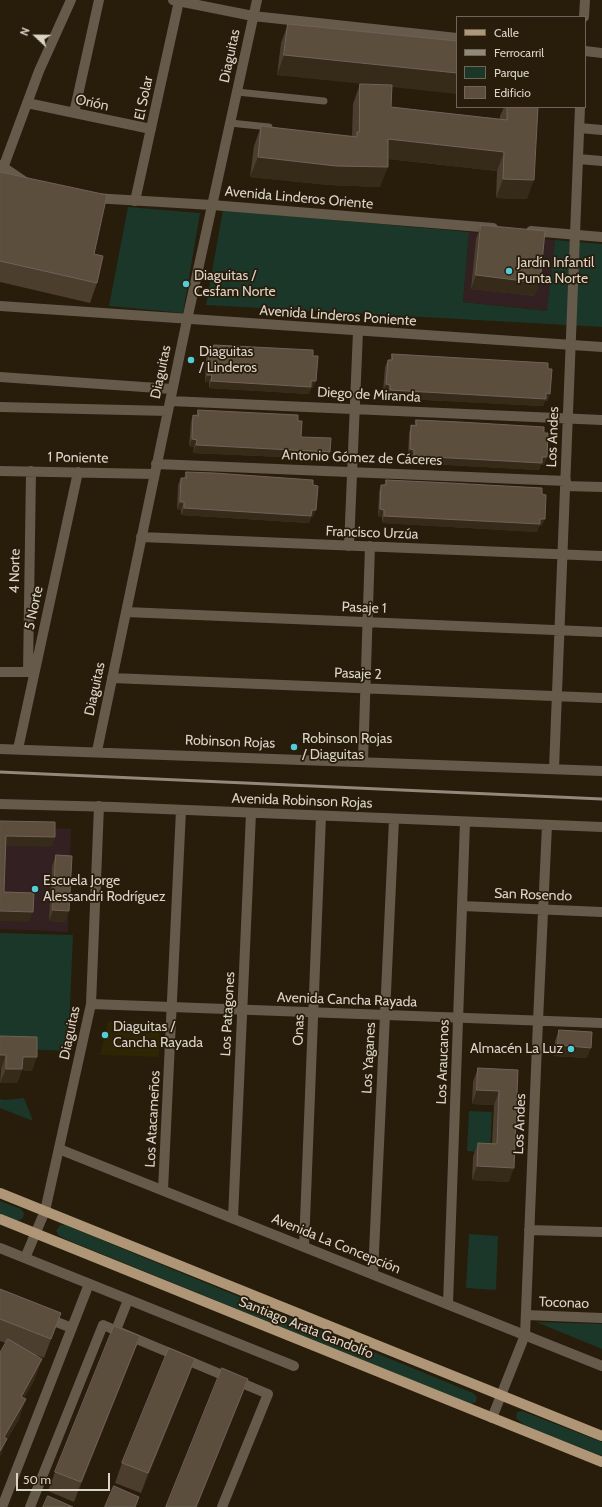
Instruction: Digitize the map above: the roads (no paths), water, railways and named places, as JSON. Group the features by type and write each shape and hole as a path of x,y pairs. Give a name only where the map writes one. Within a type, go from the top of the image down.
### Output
{"main road":[{"name":"Santiago Arata Gandolfo","path":"0,1193 602,1436"},
{"name":"Santiago Arata Gandolfo","path":"0,1219 602,1462"}],"street":[{"path":"36,187 1,166 53,38 71,0"},
{"path":"74,113 99,0"},
{"name":"Diaguitas","path":"96,751 172,389 257,0"},
{"path":"584,0 584,16"},
{"path":"176,1 253,16 456,38"},
{"name":"El Solar","path":"135,201 152,130 176,1"},
{"path":"586,51 602,53"},
{"name":"Orión","path":"27,103 152,130"},
{"name":"Los Andes","path":"554,769 580,108"},
{"path":"580,128 602,130"},
{"path":"578,159 602,161"},
{"name":"Avenida Linderos Oriente","path":"82,198 212,204 507,229"},
{"path":"523,230 602,237"},
{"name":"Avenida Linderos Poniente","path":"0,306 187,320 602,347"},
{"path":"349,546 358,331"},
{"path":"0,377 172,389"},
{"name":"Diego de Miranda","path":"170,400 568,418"},
{"path":"0,407 168,411"},
{"path":"568,418 602,420"},
{"name":"Antonio Gómez de Cáceres","path":"155,469 352,472 565,483"},
{"name":"1 Poniente","path":"0,471 78,472 155,469"},
{"name":"4 Norte","path":"31,471 31,672"},
{"name":"5 Norte","path":"18,749 31,672 78,472"},
{"path":"565,483 602,487"},
{"name":"Francisco Urzúa","path":"141,537 602,556"},
{"path":"362,761 370,546"},
{"name":"Pasaje 1","path":"126,612 602,632"},
{"path":"0,672 31,672"},
{"name":"Pasaje 2","path":"112,678 602,698"},
{"name":"Robinson Rojas","path":"0,749 96,751 602,771"},
{"name":"Avenida Robinson Rojas","path":"0,804 251,812 602,828"},
{"name":"Diaguitas","path":"26,1258 45,1211 91,1004 99,806"},
{"name":"Los Atacameños","path":"163,1190 181,810"},
{"name":"Los Patagones","path":"233,1218 251,812"},
{"name":"Onas","path":"304,1246 321,816"},
{"name":"Los Yaganes","path":"373,1274 394,819"},
{"name":"Los Araucanos","path":"448,1304 465,822"},
{"name":"Los Andes","path":"492,1418 525,1335 547,825"},
{"name":"San Rosendo","path":"462,906 602,912"},
{"name":"Avenida Cancha Rayada","path":"91,1004 602,1023"},
{"name":"Avenida La Concepción","path":"59,1149 602,1366"},
{"path":"530,1230 602,1232"},
{"path":"0,1248 294,1366"},
{"path":"2,1507 88,1284"},
{"path":"116,1330 128,1300"},
{"path":"36,1314 72,1328"},
{"name":"Toconao","path":"526,1315 602,1318"},
{"path":"30,1507 103,1325 268,1394 222,1507"}],"lane":[{"path":"237,92 324,101"},
{"path":"230,123 274,128"}],"railway":[{"path":"0,772 602,799"}],"place":[{"name":"Jardín Infantil Punta Norte","path":"509,271"},
{"name":"Diaguitas / Cesfam Norte","path":"186,284"},
{"name":"Diaguitas / Linderos","path":"191,360"},
{"name":"Robinson Rojas / Diaguitas","path":"294,747"},
{"name":"Escuela Jorge Alessandri Rodríguez","path":"35,889"},
{"name":"Diaguitas / Cancha Rayada","path":"105,1035"},
{"name":"Almacén La Luz","path":"571,1049"}]}
